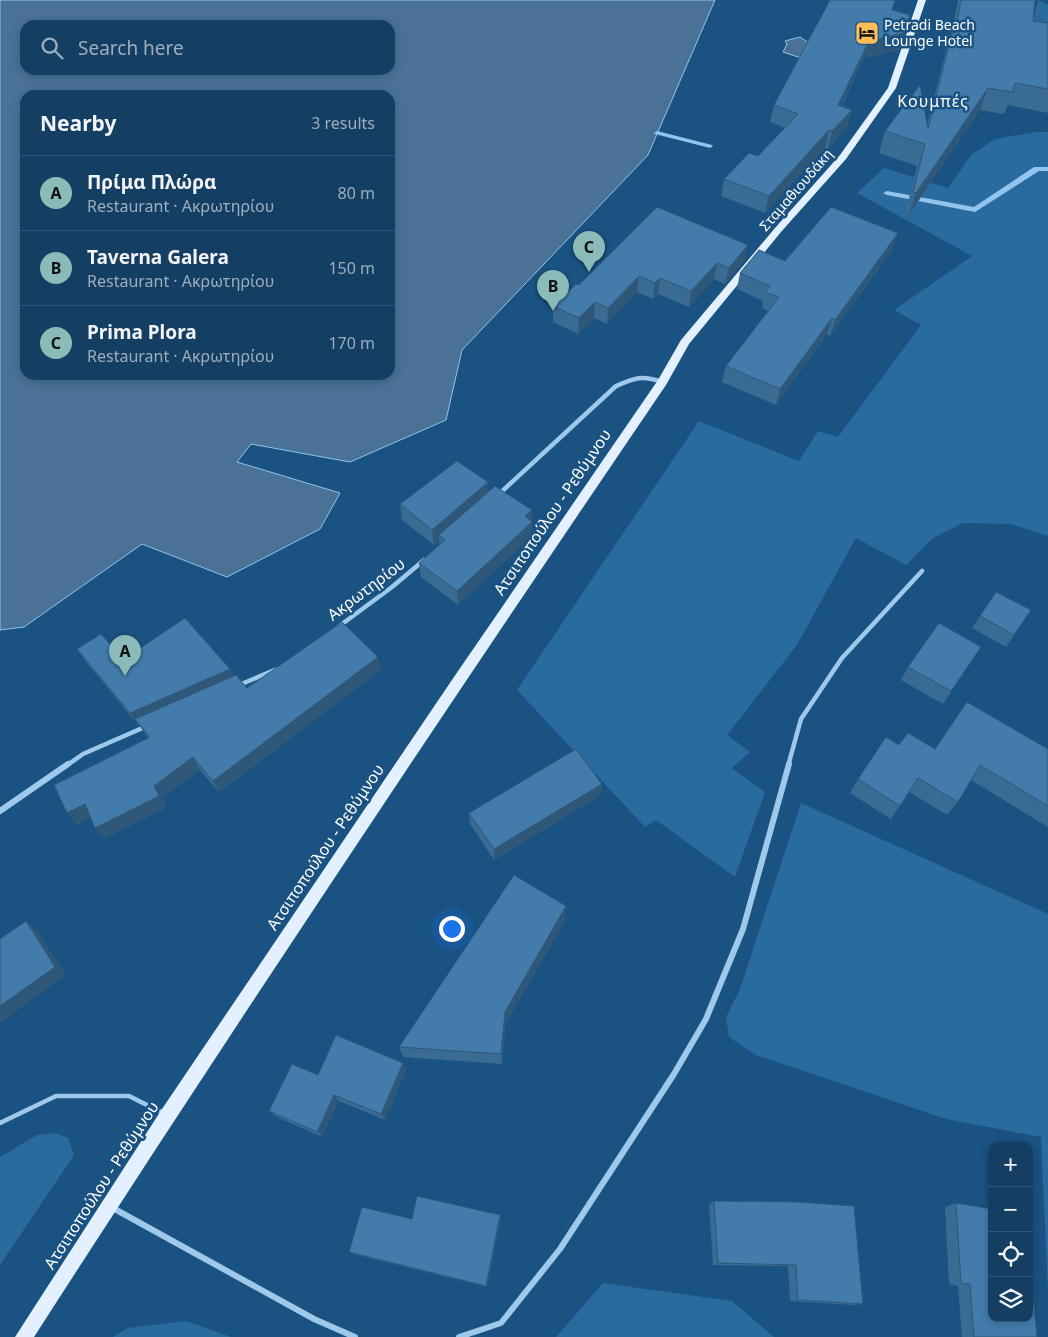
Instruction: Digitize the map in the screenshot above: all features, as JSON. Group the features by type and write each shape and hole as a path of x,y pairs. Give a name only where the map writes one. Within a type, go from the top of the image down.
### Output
{"main road":[{"name":"Σταμαθιουδάκη","path":"662,382 685,342 778,230 843,157 892,88 922,0"},
{"name":"Ατσιποπούλου - Ρεθύμνου","path":"24,1337 168,1115 460,678 662,382"}],"street":[{"path":"495,498 616,386 637,377 650,378 662,382"},
{"name":"Ακρωτηρίου","path":"330,632 392,587 429,555"},
{"path":"459,1337 501,1323 560,1249 674,1074 706,1019 743,928 801,719 842,658 922,571"},
{"path":"231,689 283,666"},
{"path":"0,810 82,754 153,724"},
{"path":"110,1206 314,1318 356,1337"}],"lane":[{"path":"0,1123 56,1096 129,1096 168,1115"}],"shaded area":[{"path":"0,0 715,0 648,155 462,350 446,420 350,462 251,444 237,462 340,493 320,529 227,577 142,544 24,627 0,630"},
{"path":"1038,0 1048,5 1048,37 1030,33"},
{"path":"800,37 809,43 801,58 783,52 787,44 785,41"},
{"path":"1036,132 1048,132 1048,536 1011,524 963,523 933,538 906,565 856,538 797,645 727,735 750,752 732,768 765,792 735,877 656,820 645,827 517,690 699,421 799,461 818,431 838,437 921,325 894,310 972,256 857,193 884,168 948,188 971,155 995,139"},
{"path":"801,803 1048,914 1048,1292 1041,1137 946,1119 756,1055 729,1037 726,1017 740,989"},
{"path":"56,1133 68,1138 74,1155 0,1265 0,1157 37,1135"},
{"path":"603,1283 732,1301 774,1337 556,1337"},
{"path":"186,1321 231,1337 113,1337 128,1328"}],"building":[{"path":"830,0 895,0 892,10 910,15 904,33 869,41 838,105 852,110 832,131 829,130 769,196 724,179 749,153 758,156 798,114 774,105"},
{"path":"961,0 1035,0 1033,21 1048,23 1048,89 1015,83 1013,92 988,88 916,193 913,192 925,144 885,131 920,85 928,129 952,33 955,33"},
{"path":"657,207 748,245 729,268 717,263 691,291 660,278 655,283 639,276 608,308 595,302 579,318 553,306 576,284 579,285"},
{"path":"831,207 898,233 835,320 832,318 780,389 726,366 779,297 765,292 770,286 740,273 759,250 785,261"},
{"path":"457,461 488,482 432,530 400,504"},
{"path":"495,486 532,510 525,516 532,522 457,591 419,563 445,540 439,535"},
{"path":"996,592 1031,610 1014,635 980,616"},
{"path":"185,618 230,669 130,713 77,649 101,634 110,644 123,635 136,651"},
{"path":"342,622 378,657 213,781 193,757 154,786 159,796 95,828 85,804 67,813 54,785 150,737 135,719 236,675 247,688"},
{"path":"939,623 981,647 951,691 908,667"},
{"path":"967,702 1048,749 1048,806 980,765 958,802 918,778 900,806 858,779 886,737 899,745 908,733 935,749"},
{"path":"576,749 602,784 494,849 469,813"},
{"path":"514,875 566,906 505,1012 501,1054 399,1047"},
{"path":"26,921 55,967 0,1006 0,939"},
{"path":"336,1035 403,1063 381,1114 334,1095 317,1132 269,1111 292,1064 318,1075"},
{"path":"417,1196 500,1215 486,1286 349,1252 362,1207 412,1219"},
{"path":"714,1201 798,1202 854,1206 863,1304 798,1300 796,1265 718,1263"},
{"path":"956,1203 988,1208 988,1322 1033,1322 1033,1296 1037,1337 974,1337 970,1284 961,1283"}],"waterway":[{"path":"657,133 710,146"},
{"path":"887,193 975,210 1037,169 1048,169"}],"place":[{"name":"Petradi Beach Lounge Hotel","path":"867,33"},
{"name":"Prima Plora","path":"589,272"},
{"name":"Taverna Galera","path":"553,311"},
{"name":"Πρίμα Πλώρα","path":"125,676"}],"district":[{"name":"Κουμπές","path":"933,101"}]}
